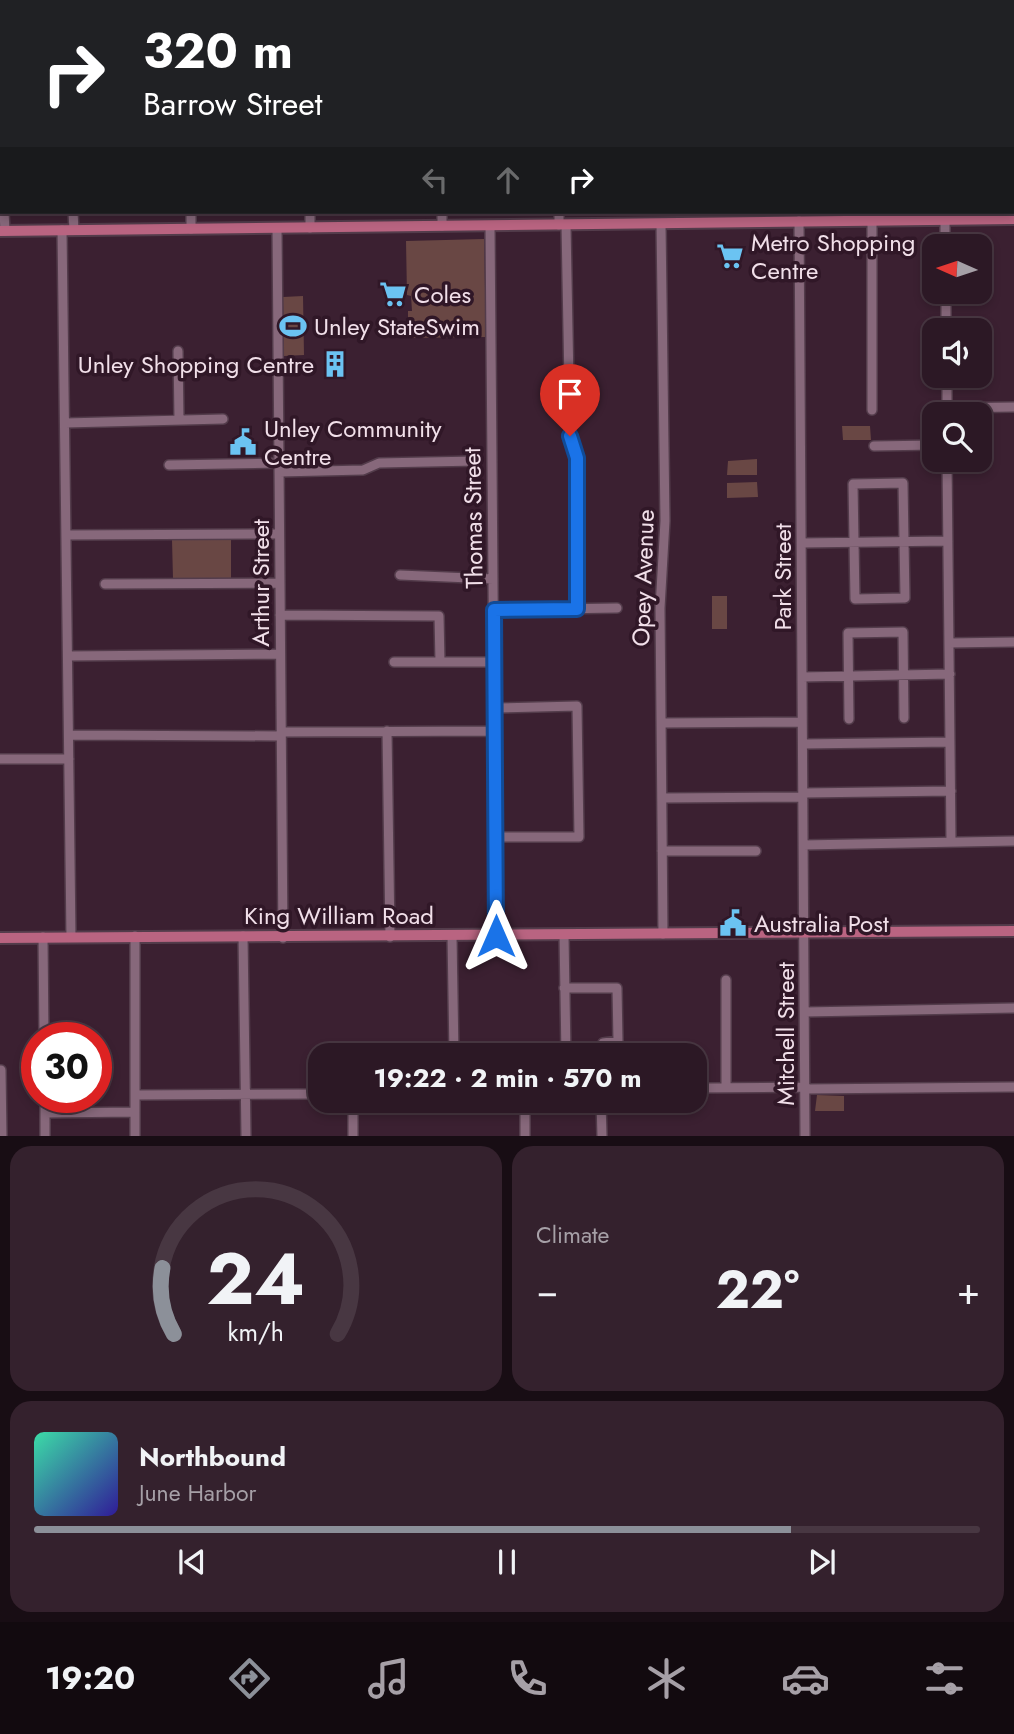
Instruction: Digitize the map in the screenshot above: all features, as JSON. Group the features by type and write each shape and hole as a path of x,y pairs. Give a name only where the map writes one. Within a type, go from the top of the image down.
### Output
{"main road":[{"path":"2,231 661,224 673,218 787,217 799,221 872,220 899,216 945,220 1014,219"},
{"name":"King William Road","path":"0,938 1014,931"}],"street":[{"path":"71,937 65,423 68,230 72,214"},
{"path":"191,214 191,229"},
{"path":"310,214 310,228"},
{"path":"442,214 442,226"},
{"path":"560,214 563,225 570,436 577,458 577,609"},
{"path":"872,220 872,410"},
{"path":"945,220 945,234"},
{"name":"Park Street","path":"799,221 804,933"},
{"name":"Opey Avenue","path":"661,224 665,521 660,608 663,934"},
{"name":"Thomas Street","path":"490,226 496,936"},
{"name":"Arthur Street","path":"276,228 283,938"},
{"path":"177,351 180,420"},
{"path":"992,409 1014,407"},
{"path":"65,423 223,419"},
{"path":"874,446 922,445"},
{"path":"169,465 363,470 379,463 476,461"},
{"path":"947,472 951,841"},
{"path":"903,483 905,598 855,599 854,542 853,484 903,483"},
{"path":"66,535 279,534"},
{"path":"801,543 948,541"},
{"path":"400,575 493,579"},
{"path":"105,584 280,583"},
{"path":"494,610 617,608"},
{"path":"280,615 439,616 440,662"},
{"path":"849,719 848,632 903,632 904,718"},
{"path":"949,643 1014,642"},
{"path":"68,656 280,654"},
{"path":"394,662 495,662"},
{"path":"802,677 950,674"},
{"path":"495,708 577,706 579,837 496,837"},
{"path":"661,723 802,722"},
{"path":"387,731 390,937"},
{"path":"69,735 495,731"},
{"path":"803,744 950,742"},
{"path":"0,759 69,759"},
{"path":"662,798 951,791"},
{"path":"803,845 1014,841"},
{"path":"662,851 757,851"},
{"name":"Mitchell Street","path":"804,933 805,1136"},
{"path":"564,935 566,1043"},
{"path":"135,936 135,1136"},
{"path":"243,936 243,1094 246,1136"},
{"path":"452,936 454,1043"},
{"path":"43,937 44,1022"},
{"path":"726,980 726,1088"},
{"path":"564,988 617,988 618,1041 603,1043"},
{"path":"805,1012 1014,1008"},
{"path":"1,1070 2,1136"},
{"path":"707,1088 1014,1087"},
{"path":"135,1095 308,1094"},
{"path":"45,1136 45,1114 135,1112"},
{"path":"352,1113 353,1136"},
{"path":"525,1113 525,1136"},
{"path":"601,1113 602,1136"}],"shaded area":[{"path":"484,239 486,337 408,338 408,311 412,311 411,296 407,295 406,241"},
{"name":"Unley StateSwim","path":"303,296 304,355 284,356 283,297"},
{"path":"842,426 870,426 871,440 843,440"},
{"path":"757,459 757,475 727,475 728,461"},
{"path":"757,482 758,497 727,498 727,483"},
{"path":"231,539 231,578 173,579 172,540"},
{"path":"712,596 727,596 727,629 712,629"},
{"path":"817,1095 844,1096 844,1111 815,1111"}],"place":[{"name":"Metro Shopping Centre","path":"730,256"},
{"name":"Coles","path":"393,294"},
{"name":"Unley StateSwim","path":"293,326"},
{"name":"Unley Shopping Centre","path":"335,364"},
{"name":"Unley Community Centre","path":"243,442"},
{"name":"Australia Post","path":"733,923"}],"route":[{"path":"496,936 494,610 577,609 577,458 570,436"}]}
